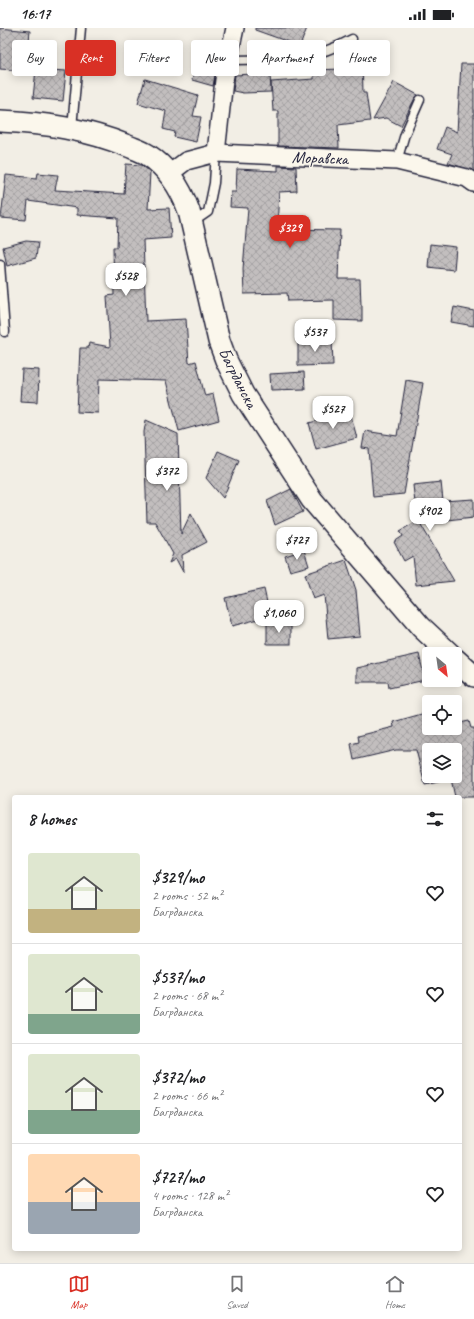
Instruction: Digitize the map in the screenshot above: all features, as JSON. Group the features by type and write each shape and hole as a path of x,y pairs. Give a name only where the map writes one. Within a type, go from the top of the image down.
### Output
{"street":[{"path":"232,40 235,28"},
{"path":"216,153 225,76"},
{"name":"Багрданска","path":"0,121 33,123 72,128 117,142 148,155 169,174 184,197 192,223 219,341 226,360 243,394 312,500 421,628 442,647"},
{"name":"Моравска","path":"169,174 186,161 216,153 397,161 467,178 474,183"},
{"path":"462,665 474,676"}],"lane":[{"path":"72,128 81,28"},
{"path":"239,60 292,59 311,56 339,46 352,39"},
{"path":"397,161 405,134 420,100"},
{"path":"192,223 208,212 214,184 216,153"},
{"path":"0,264 5,332"}],"building":[{"path":"0,28 30,31 29,40 12,40 12,70 0,69"},
{"path":"255,28 307,28 302,40 283,40 255,30"},
{"path":"461,64 474,64 474,171 448,163 452,154 437,149 445,127 457,132"},
{"path":"334,69 334,76 363,76 363,93 366,93 370,121 338,125 339,148 278,146 278,111 273,111 271,82 314,79 314,76 326,76 326,70"},
{"path":"57,70 65,71 63,101 33,98 35,76 57,76"},
{"path":"239,75 270,76 271,92 243,93 233,91 235,76"},
{"path":"193,76 215,76 213,86 192,80"},
{"path":"145,79 198,95 193,116 201,117 196,142 174,137 175,132 163,129 166,111 138,103"},
{"path":"394,82 418,95 401,126 386,118 373,120"},
{"path":"126,164 142,165 150,172 148,209 169,208 171,238 143,240 146,321 186,319 189,363 196,361 205,396 213,394 219,420 179,431 166,381 99,379 98,413 77,412 80,348 88,348 89,343 110,347 107,296 114,295 113,247 117,247 118,218 77,215 77,208 28,201 26,220 1,218 6,175 37,178 38,173 58,175 55,190 124,194"},
{"path":"278,166 296,167 297,191 279,192 277,227 281,227 281,229 340,230 338,279 360,279 362,321 334,320 334,300 288,301 287,293 244,294 243,269 248,208 230,207 231,192 236,192 237,169 278,171"},
{"path":"26,241 38,242 36,258 7,266 3,247"},
{"path":"430,244 456,247 454,270 428,267"},
{"path":"454,307 474,311 474,326 451,322"},
{"path":"298,340 332,340 333,365 298,366"},
{"path":"22,369 39,370 38,402 20,401"},
{"path":"304,372 305,389 271,390 270,374"},
{"path":"406,380 423,383 404,494 373,497 369,449 362,448 365,431 397,436"},
{"path":"350,412 357,438 316,449 309,423"},
{"path":"146,420 178,434 181,534 191,513 207,542 182,555 183,572 176,559 169,563 173,554 155,522 147,522 144,432"},
{"path":"218,451 239,460 223,498 206,478"},
{"path":"441,482 443,501 474,499 474,517 420,523 454,581 416,585 413,556 404,561 394,542 403,536 400,531 417,521 413,485"},
{"path":"291,489 303,512 275,525 267,501"},
{"path":"304,550 309,566 290,571 285,556"},
{"path":"346,560 356,590 360,636 328,639 324,595 313,599 305,574"},
{"path":"264,589 270,616 232,626 225,598"},
{"path":"267,623 291,623 291,644 267,644"},
{"path":"419,654 422,667 422,681 389,688 388,682 357,682 357,668"},
{"path":"422,714 422,735 462,735 462,723 469,721 471,728 474,728 474,797 462,797 462,795 455,795 452,783 462,783 462,743 422,743 422,773 416,750 396,750 354,760 351,744 359,742 358,736 394,727 393,722"}]}
